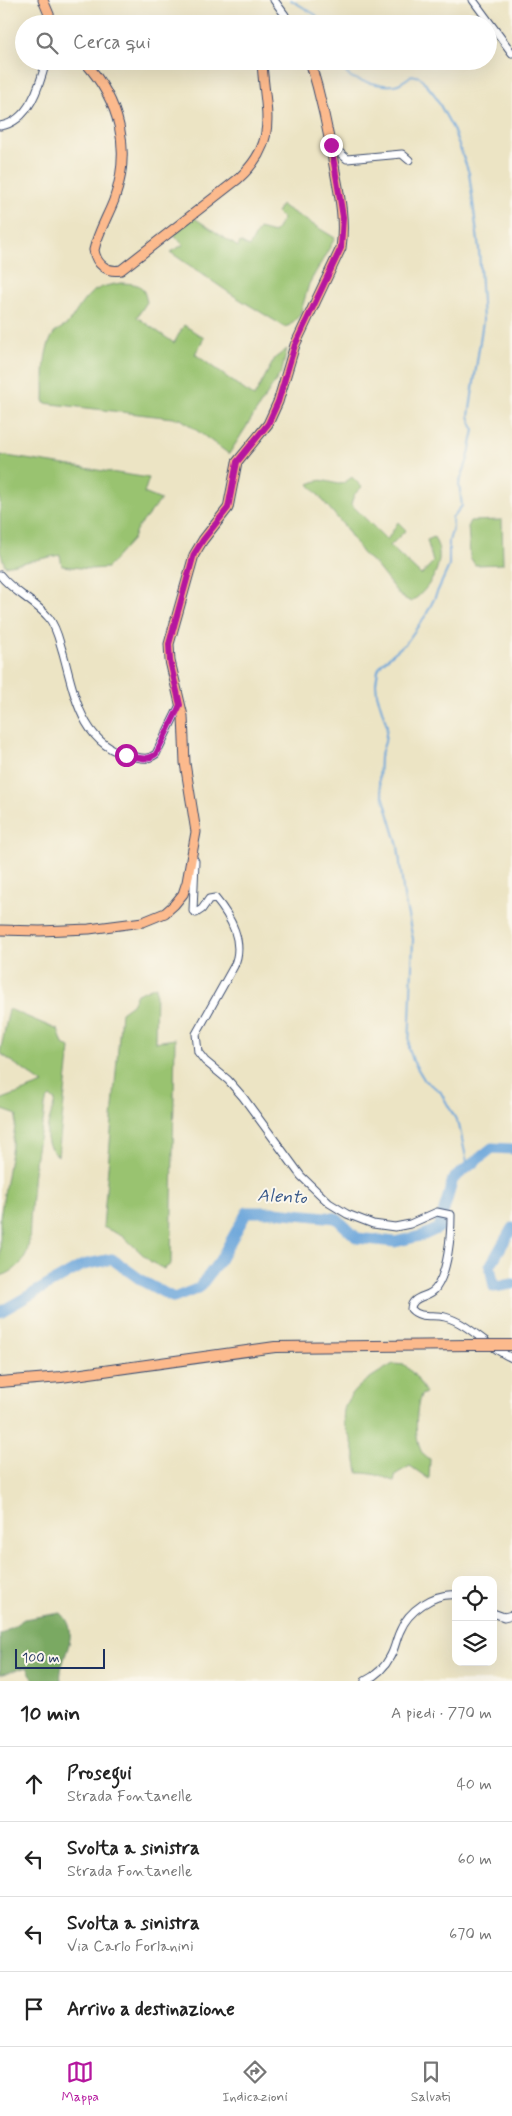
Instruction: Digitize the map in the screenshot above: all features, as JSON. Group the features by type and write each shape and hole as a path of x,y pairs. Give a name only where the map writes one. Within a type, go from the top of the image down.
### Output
{"highway":[{"path":"0,1382 61,1377 275,1347 512,1345"}],"main road":[{"path":"42,0 49,15"},
{"path":"92,70 106,90 123,141 124,154 121,176 94,250 95,256 102,266 113,272 121,270 238,179 250,166 264,141 268,119 263,70"},
{"path":"0,930 88,929 151,920 165,913 178,901 186,886 196,832 185,764 183,716 170,661 169,644 194,554 228,508 237,462 268,424 278,402 295,345 341,248 343,217 331,145 312,70"}],"street":[{"path":"274,0 283,15"},
{"path":"473,0 484,15"},
{"path":"497,33 512,53"},
{"path":"0,126 15,120 29,107 42,80 44,70"},
{"path":"331,145 347,158 402,154 409,160"},
{"path":"0,575 49,618 59,636 82,718 95,736 106,744 126,755 144,760 150,759 156,754 180,705"},
{"path":"192,856 195,861 193,911 196,913 200,911 209,899 215,898 236,933 239,947 239,956 196,1034 198,1052 243,1097 301,1176 329,1202 347,1214 373,1224 395,1228 410,1224 437,1212 451,1216 451,1234 443,1275 436,1290 415,1299 411,1307 418,1314 445,1317 466,1328 482,1341 512,1358"},
{"path":"365,1681 382,1668 391,1657 400,1630 415,1611 439,1597 452,1595"},
{"path":"497,1614 511,1617"}],"green space":[{"path":"281,205 335,238 309,284 300,315 290,325 285,327 231,294 170,252 183,245 172,232 193,217 238,247 240,242 249,247 259,229 274,233 283,219 277,213"},
{"path":"122,283 140,286 144,292 147,302 137,317 174,343 184,325 204,338 195,354 254,397 275,358 287,349 282,371 229,454 181,419 44,403 45,360 53,335 68,323 90,294 102,287"},
{"path":"0,455 149,478 144,493 161,500 136,530 133,539 107,568 90,569 62,566 60,555 5,566 0,551"},
{"path":"352,477 362,487 354,495 351,504 387,540 398,522 406,530 390,546 421,575 433,562 427,540 434,537 439,550 438,566 427,587 411,602 400,596 374,563 362,553 345,527 309,484 321,480 341,484"},
{"path":"502,520 503,564 475,565 470,557 468,525 470,521"},
{"path":"156,986 155,1042 175,1039 171,1264 164,1269 151,1262 124,1237 103,1227 121,1012 132,1004 137,994"},
{"path":"9,1009 58,1030 63,1044 70,1048 58,1156 48,1143 47,1136 55,1100 50,1097 45,1105 36,1154 28,1250 19,1266 0,1276 0,1218 17,1115 0,1109 0,1100 43,1084 0,1053"},
{"path":"393,1364 405,1365 416,1377 426,1393 421,1395 419,1402 416,1430 420,1449 430,1459 429,1479 410,1466 396,1474 394,1482 376,1475 358,1473 352,1442 344,1424 343,1413 351,1395 358,1388"},
{"path":"61,1613 67,1621 70,1638 61,1673 61,1681 34,1681 27,1667 0,1675 0,1635 24,1619"}],"waterway":[{"path":"291,0 316,15"},
{"path":"345,70 347,74 357,80 380,84 394,85 412,75 420,77 434,94 453,129 469,173 479,249 483,321 469,416 474,430 468,459 459,484 462,506 452,518 453,527 449,541 449,566 426,615 406,643 382,663 378,670 376,683 377,694 387,726 385,742 380,757 379,782 398,846 404,897 413,939 409,1048 413,1061 425,1081 440,1091 459,1125 468,1167"},
{"name":"Alento","path":"0,1312 83,1265 112,1259 144,1282 174,1298 199,1288 220,1260 247,1212 275,1212 336,1218 357,1238 395,1242 424,1235 439,1228 453,1179 492,1148 512,1149"},
{"name":"Alento","path":"512,1228 490,1266 494,1287 512,1284"}],"route":[{"path":"126,755 144,760 150,759 156,754 180,705 170,661 169,644 194,554 228,508 237,462 268,424 278,402 295,345 341,248 343,217 331,145"}]}
